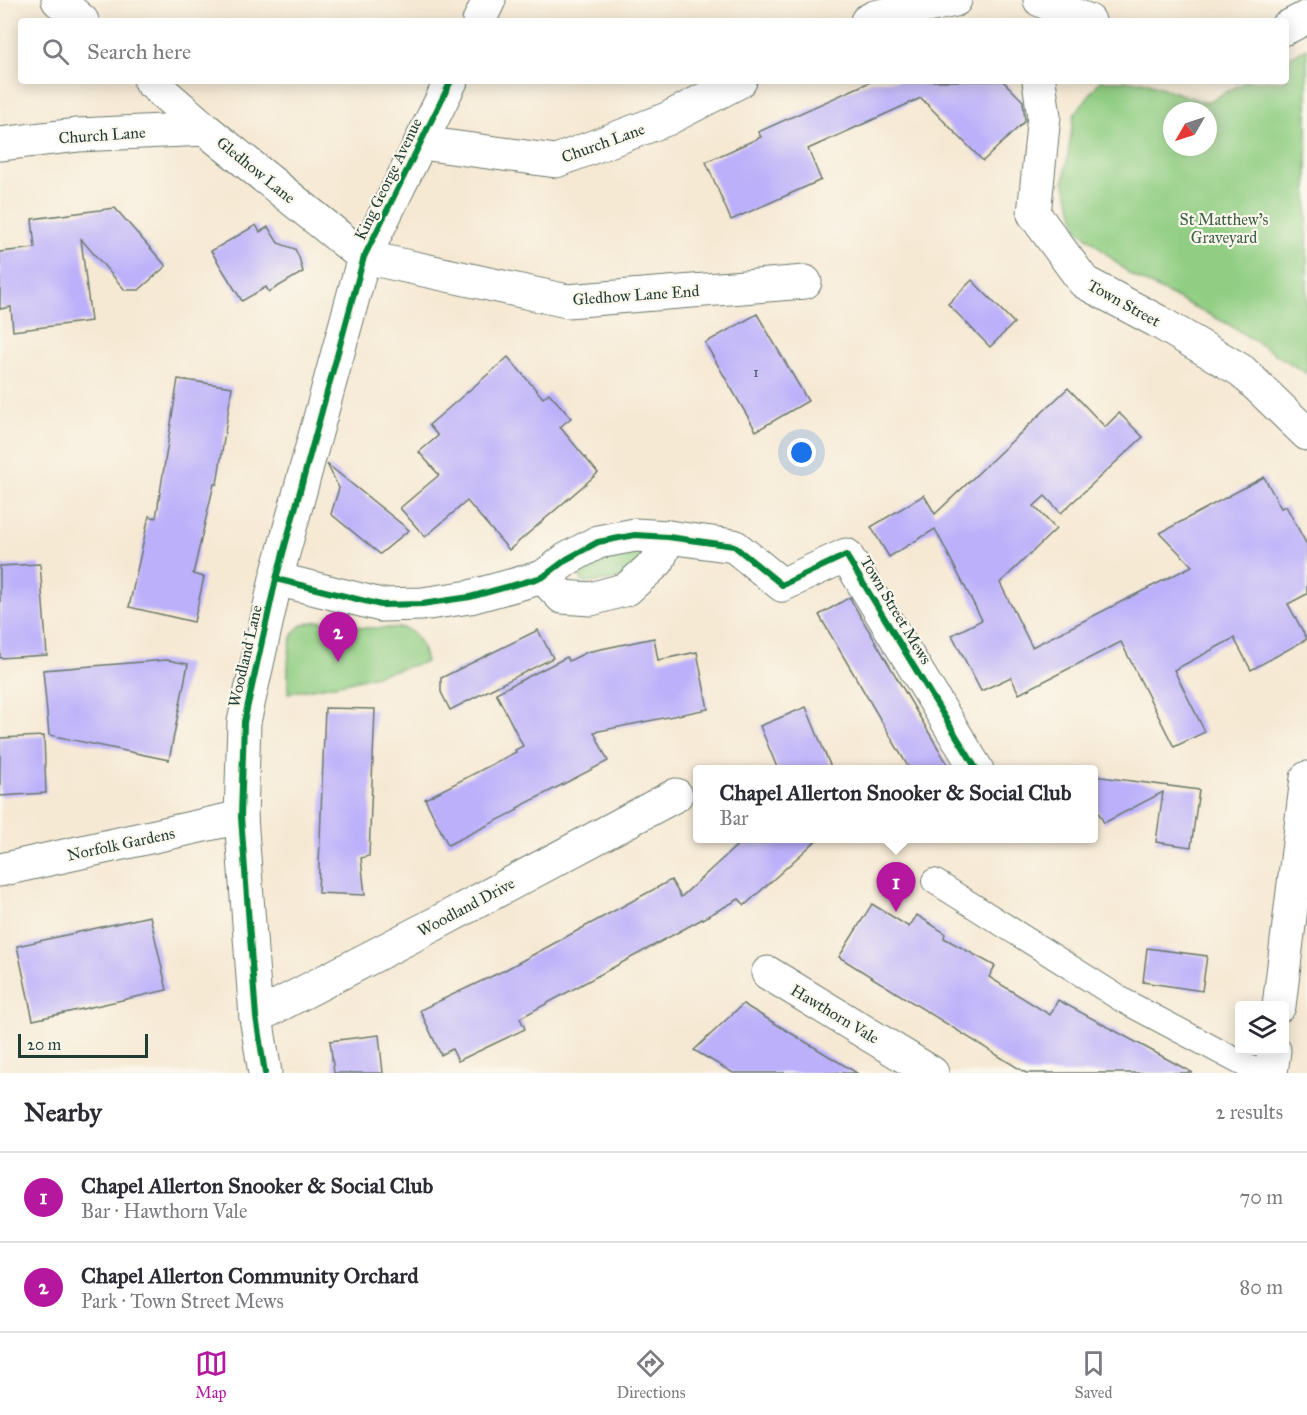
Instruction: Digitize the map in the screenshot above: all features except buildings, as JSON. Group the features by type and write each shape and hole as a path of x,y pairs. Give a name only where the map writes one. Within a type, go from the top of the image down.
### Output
{"street":[{"path":"58,0 79,18"},
{"path":"480,18 489,0"},
{"path":"873,18 956,0"},
{"path":"1028,0 1031,18"},
{"path":"1040,0 1082,18"},
{"path":"1289,26 1307,17"},
{"name":"Gledhow Lane","path":"153,84 205,129 364,256"},
{"name":"King George Avenue","path":"364,256 450,84"},
{"name":"Church Lane","path":"421,143 556,161 667,119 734,84"},
{"name":"Town Street","path":"1039,84 1044,116 1034,214 1084,282 1157,321 1242,371 1307,434"},
{"name":"Church Lane","path":"0,144 78,135 205,129"},
{"name":"Gledhow Lane End","path":"364,256 567,301 805,282"},
{"name":"Woodland Lane","path":"265,1073 255,1017 241,818 244,722 276,579 364,256"},
{"name":"Town Street Mews","path":"276,579 381,605 422,604 470,597 543,577 567,559 598,542 634,535 734,546 782,585 846,555 974,765"},
{"path":"543,577 562,597 591,599 627,589 658,561 668,537"},
{"path":"1279,1001 1307,778"},
{"name":"Woodland Drive","path":"255,1017 676,795"},
{"name":"Norfolk Gardens","path":"0,870 241,818"},
{"name":"Hawthorn Vale","path":"768,973 932,1073"},
{"path":"1271,1073 1273,1055"}],"lane":[{"path":"934,881 1124,1001 1260,1073"}],"green space":[{"name":"St Matthew's Graveyard","path":"1307,48 1307,374 1228,324 1131,275 1078,229 1064,181 1074,115 1098,84 1152,84 1203,102 1163,102 1163,156 1217,156 1217,102 1208,102 1241,84 1289,84 1289,57"},
{"path":"635,551 644,557 623,579 585,583 581,579 579,573 597,559"},
{"path":"319,621 366,628 404,628 413,633 421,644 426,662 345,683 288,693 288,659 293,634 302,625"}],"cycle path":[{"path":"265,1073 256,1017 241,817 244,722 276,579 364,257 450,84"},
{"path":"276,579 381,605 422,604 470,597 543,577 567,559 598,542 635,535 734,546 782,585 846,555 974,765"}],"place":[{"name":"Chapel Allerton Community Orchard","path":"338,662"},
{"name":"Chapel Allerton Snooker & Social Club","path":"896,912"}]}
